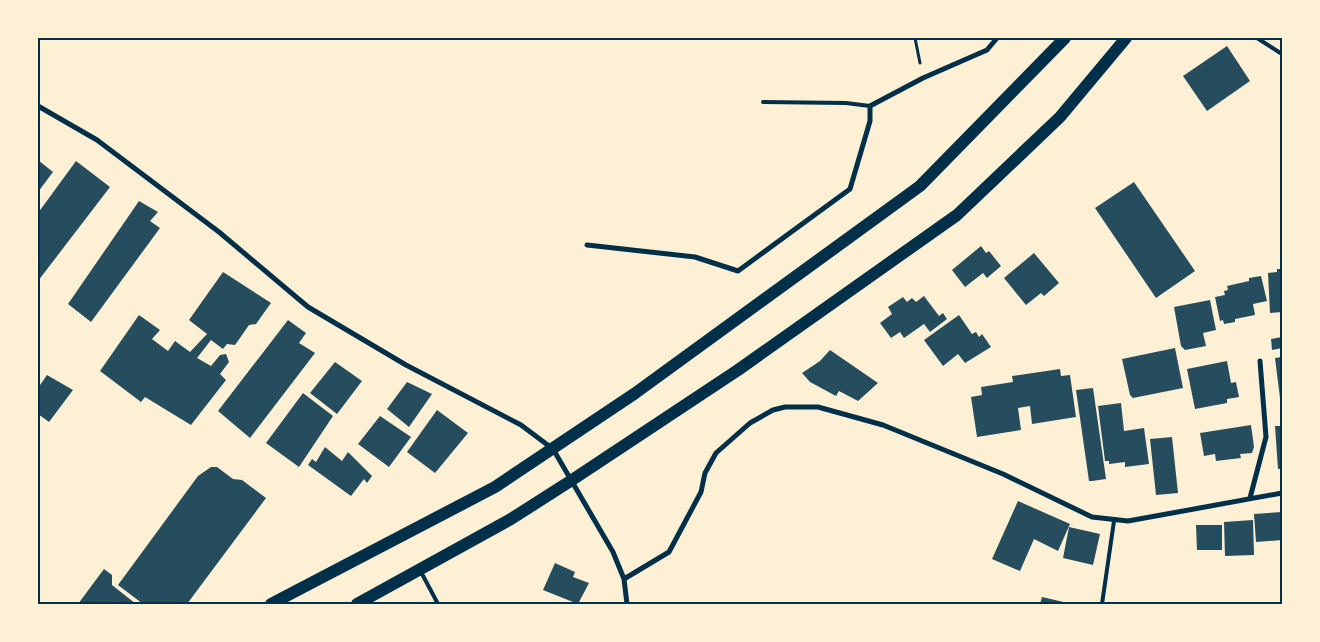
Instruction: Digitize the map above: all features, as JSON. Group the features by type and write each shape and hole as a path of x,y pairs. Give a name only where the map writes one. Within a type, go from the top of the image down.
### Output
{"main road":[{"path":"271,604 495,487 634,394 920,186 1065,38"},
{"path":"357,604 511,519 572,480 738,370 957,215 1060,117 1126,38"}],"street":[{"path":"587,245 695,257 738,271 850,189 870,121 870,106 922,78 987,50 997,38"},
{"path":"38,106 97,140 219,232 308,307 406,365 521,426 553,449 605,537 624,579 627,604"},
{"path":"1250,498 1266,437 1260,362"},
{"path":"624,579 669,552 701,492 706,473 716,453 750,423 773,410 785,407 818,407 883,426 1003,474 1092,518 1128,521 1250,498 1282,494"}],"lane":[{"path":"1257,38 1282,54"},
{"path":"763,102 846,103 870,106"},
{"path":"1102,604 1114,521"},
{"path":"420,570 438,604"}],"path":[{"path":"915,38 922,78"}],"building":[{"path":"1227,46 1250,81 1207,111 1183,76"},
{"path":"38,160 53,172 38,192"},
{"path":"76,161 110,187 38,281 38,213"},
{"path":"1134,182 1195,271 1156,298 1095,208"},
{"path":"139,201 158,212 150,221 160,228 91,322 68,304"},
{"path":"981,246 986,253 989,251 1001,266 987,278 983,273 965,287 952,270"},
{"path":"1034,253 1059,283 1044,296 1041,293 1026,305 1004,278"},
{"path":"1277,269 1282,269 1282,312 1270,313 1268,273 1277,272"},
{"path":"223,272 271,303 256,324 249,325 235,345 227,344 223,349 211,340 197,358 211,366 220,355 226,354 229,362 220,374 226,380 191,425 145,397 141,402 100,371 139,315 160,330 152,339 168,351 175,341 190,352 207,334 189,320"},
{"path":"1261,276 1267,301 1253,304 1255,315 1235,319 1235,322 1224,324 1223,320 1220,321 1215,297 1225,295 1224,291 1228,290 1227,286"},
{"path":"924,296 939,316 943,313 947,319 930,332 924,324 904,338 900,332 891,338 880,323 892,314 888,307 903,297 907,302 912,298 916,302"},
{"path":"1210,300 1216,330 1203,333 1206,346 1185,350 1181,346 1174,307"},
{"path":"959,315 972,334 976,332 979,337 982,334 991,347 965,363 958,354 943,366 924,340"},
{"path":"288,320 306,333 299,343 315,353 250,438 218,411"},
{"path":"1282,337 1282,348 1272,350 1271,339"},
{"path":"1175,348 1183,388 1133,398 1130,395 1122,359"},
{"path":"830,350 878,383 858,401 839,391 836,396 810,382 802,373 820,361"},
{"path":"1282,357 1282,406 1281,406 1275,358"},
{"path":"1227,361 1231,383 1236,382 1239,397 1227,399 1227,403 1195,409 1187,369"},
{"path":"335,362 362,381 337,414 310,393"},
{"path":"1060,369 1061,376 1070,375 1076,417 1032,424 1030,406 1018,408 1021,430 977,437 971,397 982,395 981,387 1013,382 1012,376"},
{"path":"47,375 73,390 49,422 38,414 38,388"},
{"path":"407,382 432,394 409,427 387,409"},
{"path":"1093,388 1106,479 1089,481 1076,390"},
{"path":"303,393 333,416 299,467 266,443"},
{"path":"1121,403 1124,431 1144,428 1149,464 1125,467 1125,462 1109,464 1109,461 1105,461 1098,406"},
{"path":"437,410 468,433 435,473 407,452"},
{"path":"380,416 411,437 389,467 358,444"},
{"path":"1251,425 1254,447 1252,453 1240,454 1241,458 1216,461 1215,454 1204,456 1200,433"},
{"path":"1275,426 1282,426 1282,469 1278,469"},
{"path":"1172,437 1178,493 1156,495 1150,439"},
{"path":"325,447 342,461 348,452 372,476 367,483 364,479 351,496 308,465 312,459 316,462"},
{"path":"211,467 217,467 233,479 242,480 266,498 187,604 143,604 118,585 198,476"},
{"path":"1018,501 1070,524 1058,551 1034,539 1020,571 992,559"},
{"path":"1282,512 1282,540 1256,542 1254,514"},
{"path":"1253,520 1254,555 1225,556 1224,522"},
{"path":"1196,525 1222,525 1222,550 1197,550"},
{"path":"1069,527 1100,534 1093,565 1063,558"},
{"path":"555,563 575,572 573,577 589,583 578,604 543,590"},
{"path":"104,569 112,575 112,585 136,604 78,604"},
{"path":"1042,597 1072,604 1040,604"}]}
